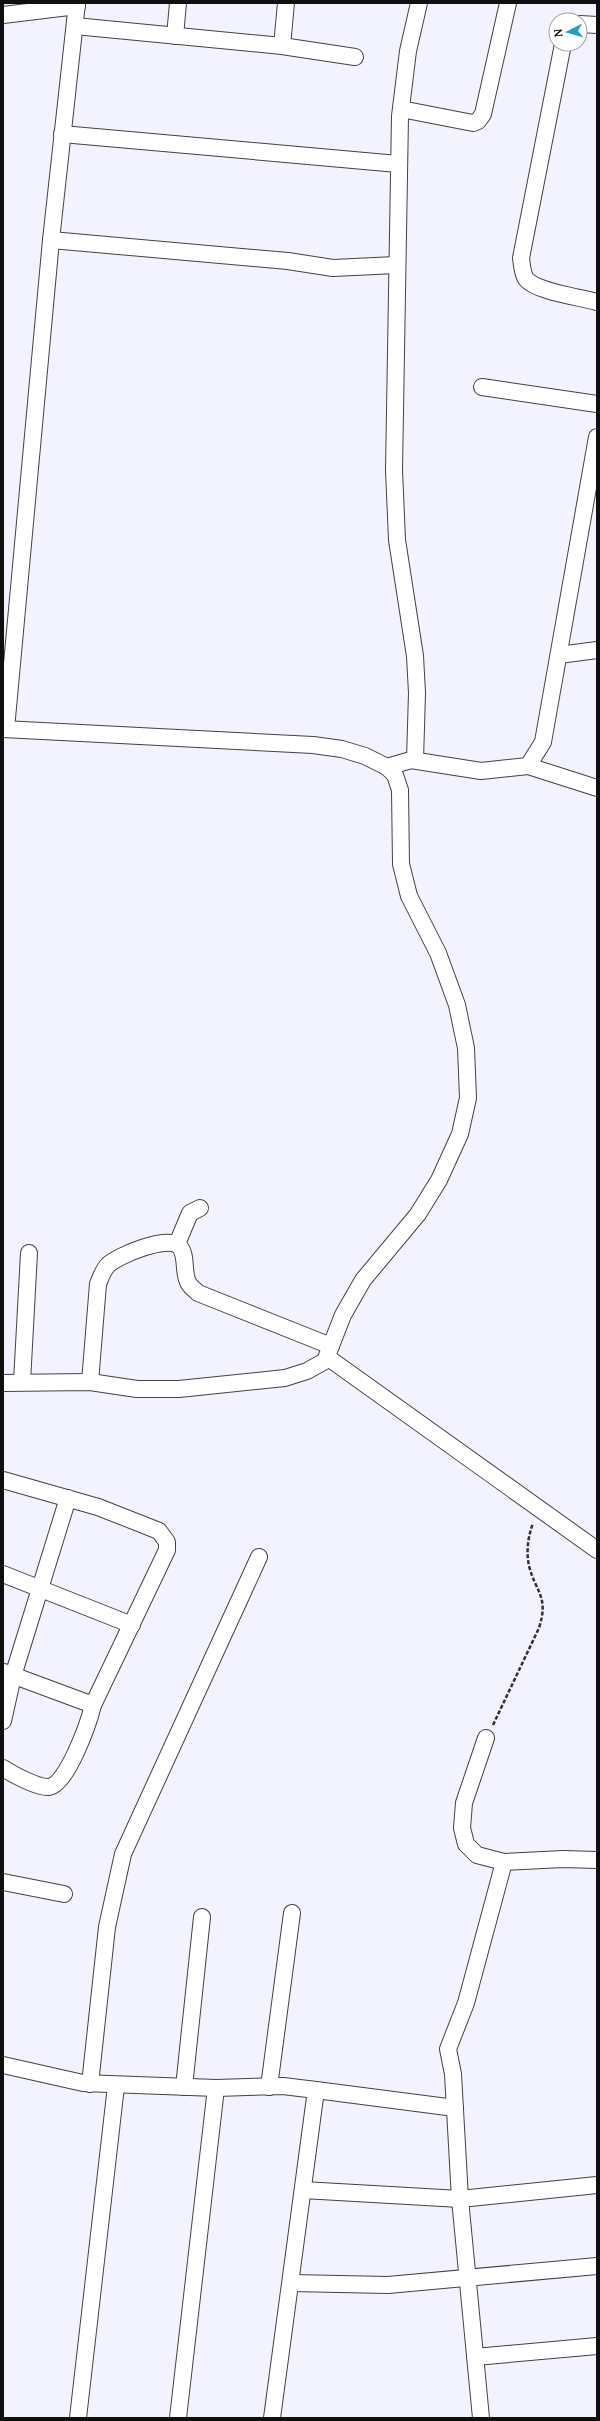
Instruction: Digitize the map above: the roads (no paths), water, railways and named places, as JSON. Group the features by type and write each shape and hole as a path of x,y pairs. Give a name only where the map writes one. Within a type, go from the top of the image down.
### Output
{"street":[{"path":"175,36 178,3"},
{"path":"282,46 286,3"},
{"path":"416,760 417,693 415,656 403,587 395,506 396,265 400,109 408,51 419,3"},
{"path":"400,109 472,123 478,121 483,114 508,3"},
{"path":"3,15 77,4 51,240 4,729 313,745 342,749 365,756 387,767 395,775 400,790 402,864 409,896 438,953 457,1005 466,1048 468,1098 460,1134 439,1180 418,1214 363,1280 343,1315 325,1361 307,1371 285,1378 212,1387 136,1389 90,1382 3,1383"},
{"path":"75,26 282,46 355,57"},
{"path":"561,52 521,258 522,267 526,279 540,288 597,302"},
{"path":"62,134 398,164"},
{"path":"51,240 288,261 333,268 396,265"},
{"path":"482,387 597,404"},
{"path":"528,766 543,742 597,436"},
{"path":"559,655 597,650"},
{"path":"387,767 399,762 416,760 481,771 528,766 597,788"},
{"path":"177,1244 190,1213 200,1208"},
{"path":"90,1382 98,1284 103,1271 116,1260 141,1248 169,1242 177,1244 182,1249 189,1284 198,1293 329,1352 538,1509 597,1550"},
{"path":"22,1382 29,1254"},
{"path":"3,1480 98,1507 159,1531 167,1542 167,1550 93,1705 88,1723 63,1777 56,1784 48,1787 40,1785 3,1768"},
{"path":"3,1721 8,1674 39,1588 68,1498"},
{"path":"90,2084 107,1926 123,1854 259,1557"},
{"path":"3,1574 132,1626"},
{"path":"8,1674 93,1705"},
{"path":"486,1738 464,1803 462,1828 466,1844 477,1854 504,1862 563,1858 597,1860"},
{"path":"481,2418 460,2199 453,2074 448,2049 466,2003 504,1862"},
{"path":"3,1882 64,1894"},
{"path":"269,2087 292,1913"},
{"path":"184,2087 202,1917"},
{"path":"4,2068 90,2084 216,2088 269,2087 316,2090 455,2108"},
{"path":"78,2418 116,2086"},
{"path":"178,2418 216,2088"},
{"path":"272,2418 304,2190 316,2090"},
{"path":"304,2190 460,2199 597,2184"},
{"path":"291,2283 388,2285 597,2266"},
{"path":"475,2357 597,2346"}]}
